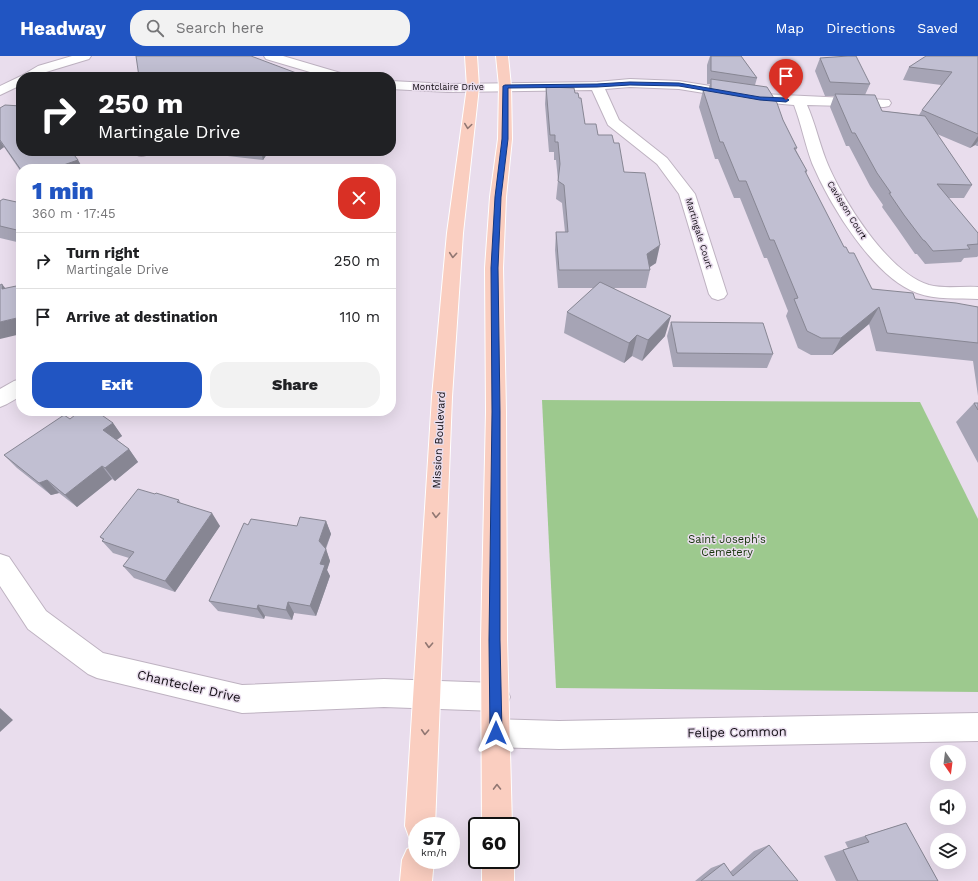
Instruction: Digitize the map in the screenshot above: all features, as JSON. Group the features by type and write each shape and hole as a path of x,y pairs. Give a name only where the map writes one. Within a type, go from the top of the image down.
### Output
{"main road":[{"name":"Mission Boulevard","path":"420,817 441,404 448,304 460,186 473,87 471,56"},
{"path":"497,817 494,640 496,420 494,268 498,197 505,139 505,86 502,56"},
{"path":"416,881 417,869"},
{"path":"498,869 498,881"}],"street":[{"path":"36,72 85,56"},
{"path":"270,56 323,72"},
{"path":"0,91 16,83"},
{"name":"Montclaire Drive","path":"396,85 413,87 473,87 597,86 630,84 679,85 760,98 799,101 884,103"},
{"name":"Martingale Court","path":"597,86 613,122 662,161 687,194 718,294"},
{"path":"0,94 14,97"},
{"name":"Cavisson Court","path":"799,101 822,169 859,234 896,273 924,290 978,293"},
{"path":"0,399 16,389"},
{"name":"Chantecler Drive","path":"0,565 37,620 97,665 242,699 384,693 496,696"},
{"name":"Felipe Common","path":"496,733 559,735 978,727"}],"green space":[{"name":"Saint Joseph's Cemetery","path":"542,400 920,402 978,519 978,692 556,688"}],"building":[{"path":"136,56 251,56 294,72 138,72"},
{"path":"711,56 741,56 757,78 711,71"},
{"path":"856,56 870,84 830,82 820,58"},
{"path":"926,56 978,56 978,134 922,110 952,72 909,67"},
{"path":"711,79 767,87 777,103 783,120 797,148 794,148 807,171 805,171 844,247 846,247 849,253 854,253 872,289 913,293 915,299 978,307 978,343 887,333 879,307 841,338 821,338 807,331 794,299 798,298 774,240 770,240 746,181 739,181 723,142 720,142 703,90 711,90"},
{"path":"546,87 574,88 575,93 578,93 579,98 581,98 585,124 596,124 598,135 612,135 614,143 619,143 624,172 645,173 660,245 647,254 650,270 559,270 556,232 568,232 564,185 558,181 560,164 558,142 555,142 555,135 550,135"},
{"path":"835,94 875,95 882,111 925,116 972,185 937,184 978,233 978,244 967,245 970,249 933,251 904,215 889,193 891,193 877,173 855,133 852,133"},
{"path":"5,105 16,106 16,156 75,156 78,160 66,164 17,164 0,140 0,108"},
{"path":"3,199 16,202 16,230 0,226 0,201"},
{"path":"600,282 671,316 648,340 637,335 629,343 567,312"},
{"path":"2,284 2,289 16,286 16,318 0,322 0,285"},
{"path":"671,322 763,323 773,354 677,353"},
{"path":"974,403 978,403 978,410"},
{"path":"62,416 70,419 74,416 103,416 113,423 103,430 129,449 105,468 102,466 65,495 47,480 39,483 4,455"},
{"path":"138,489 179,500 177,502 212,513 165,581 123,566 134,552 102,541 104,539 100,537"},
{"path":"300,517 326,521 319,541 326,549 320,564 325,565 310,606 288,602 286,610 258,605 257,609 209,601 244,523 248,525 251,519 297,526"},
{"path":"906,823 930,869 938,881 858,881 843,850 869,842 865,836"},
{"path":"769,845 798,881 701,881 724,863 733,876"}],"route":[{"path":"496,733 494,640 496,412 494,268 498,197 505,139 505,86 597,86 630,84 679,85 760,98 786,100"}]}
